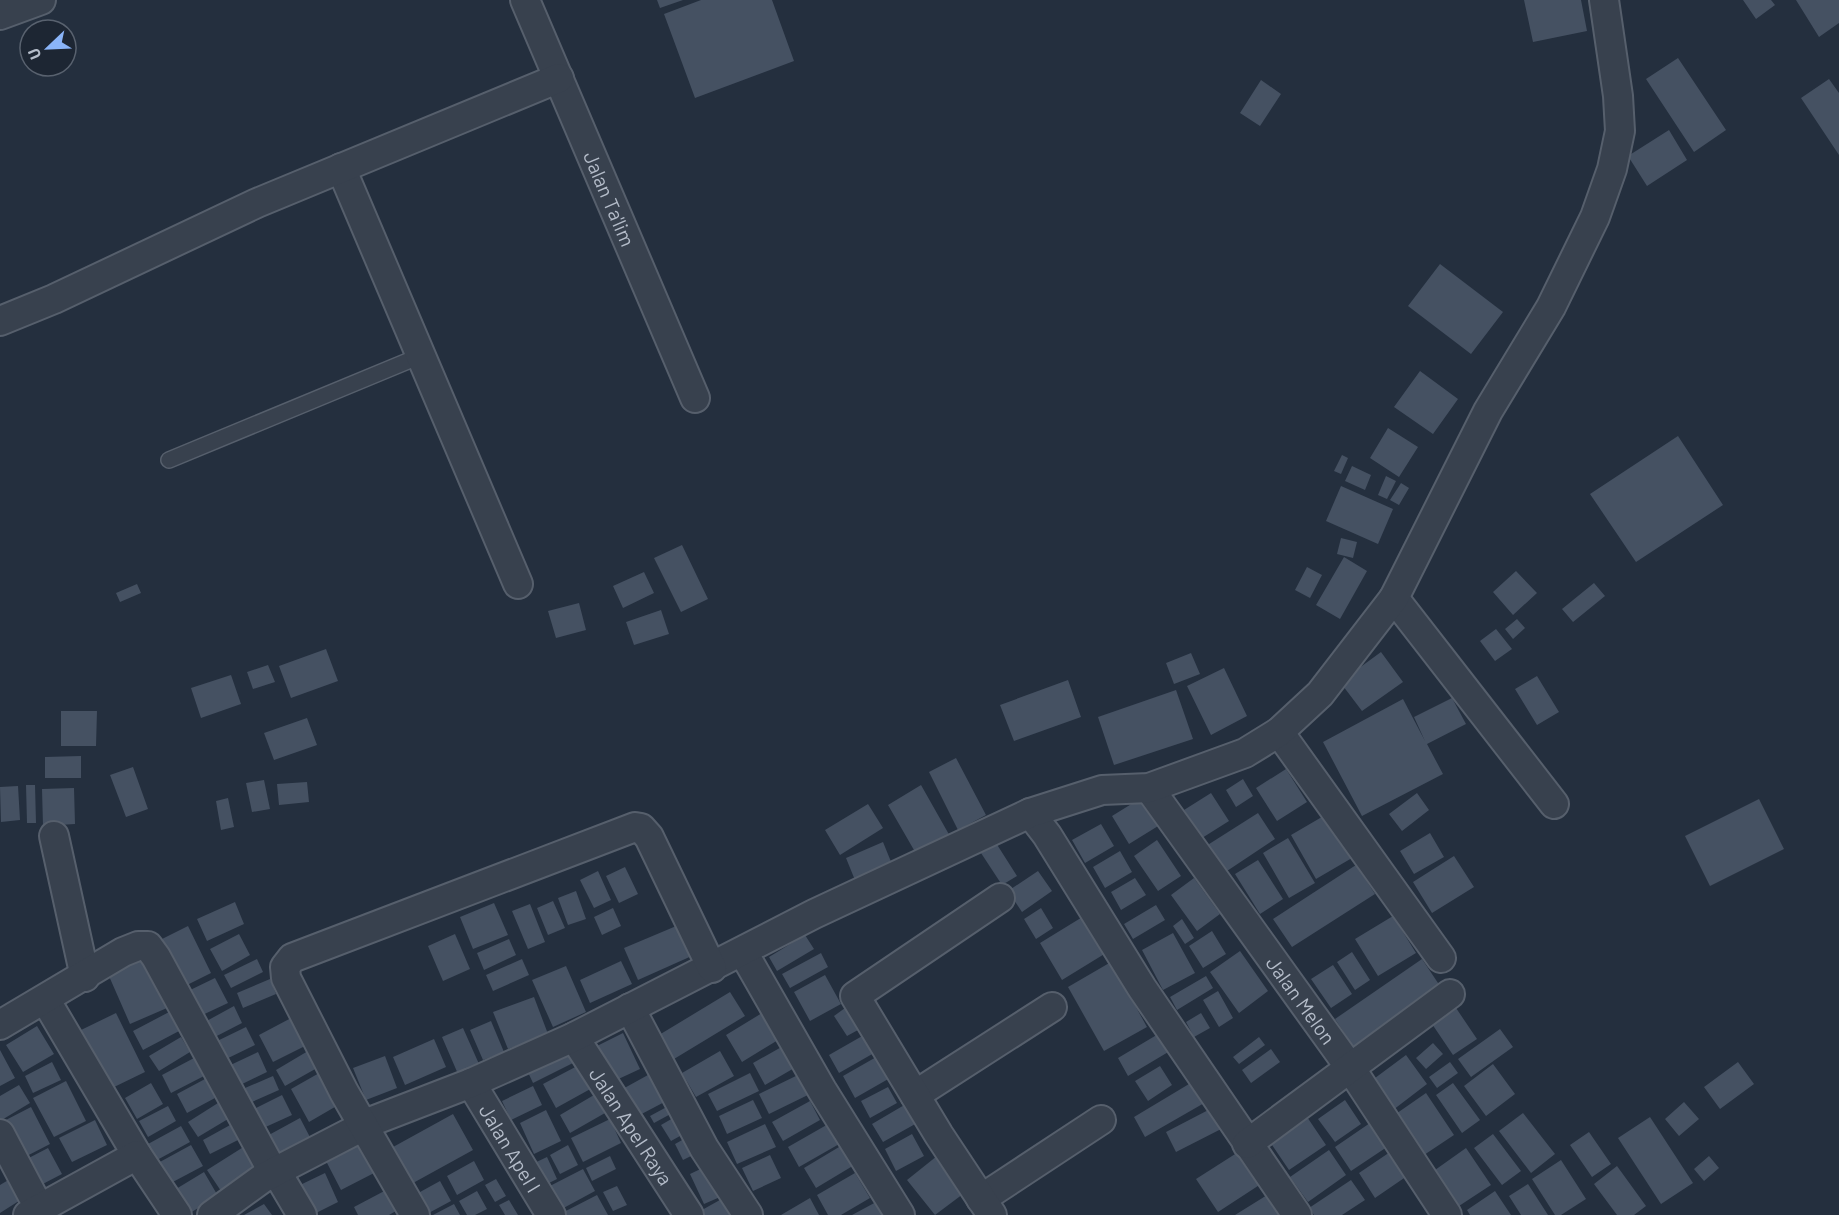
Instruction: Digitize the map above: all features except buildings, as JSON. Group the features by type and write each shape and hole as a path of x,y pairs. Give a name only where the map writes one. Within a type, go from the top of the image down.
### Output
{"street":[{"path":"0,15 41,0"},
{"name":"Jalan Ta'lim","path":"525,0 695,398"},
{"path":"212,1215 275,1172 364,1126 471,1083 574,1037 814,914 1030,813 1102,790 1149,788 1245,753 1280,732 1320,694 1394,598 1488,411 1551,307 1595,217 1612,169 1620,131 1618,96 1604,0"},
{"path":"0,321 54,299 257,203 559,78"},
{"path":"341,168 518,584"},
{"path":"1394,598 1554,804"},
{"path":"1280,732 1441,958"},
{"name":"Jalan Melon","path":"1149,788 1351,1069 1447,1215"},
{"path":"1030,813 1047,835 1142,988 1297,1215"},
{"path":"415,1215 364,1126 286,978 285,967 292,958 635,827 641,828 650,837 712,968"},
{"path":"54,836 85,977"},
{"path":"1000,898 855,996 986,1207 1101,1119"},
{"path":"0,1025 85,977 123,952 138,946 148,946 201,1043 302,1215"},
{"path":"743,952 822,1090 900,1215"},
{"path":"1247,1144 1450,994"},
{"path":"45,999 136,1155 177,1215"},
{"path":"915,1095 1052,1007"},
{"path":"630,1008 704,1148 748,1215"},
{"name":"Jalan Apel Raya","path":"574,1037 689,1215"},
{"name":"Jalan Apel I","path":"471,1083 550,1215"},
{"path":"0,1134 33,1211 136,1155"}],"lane":[{"path":"168,460 420,356"}]}
